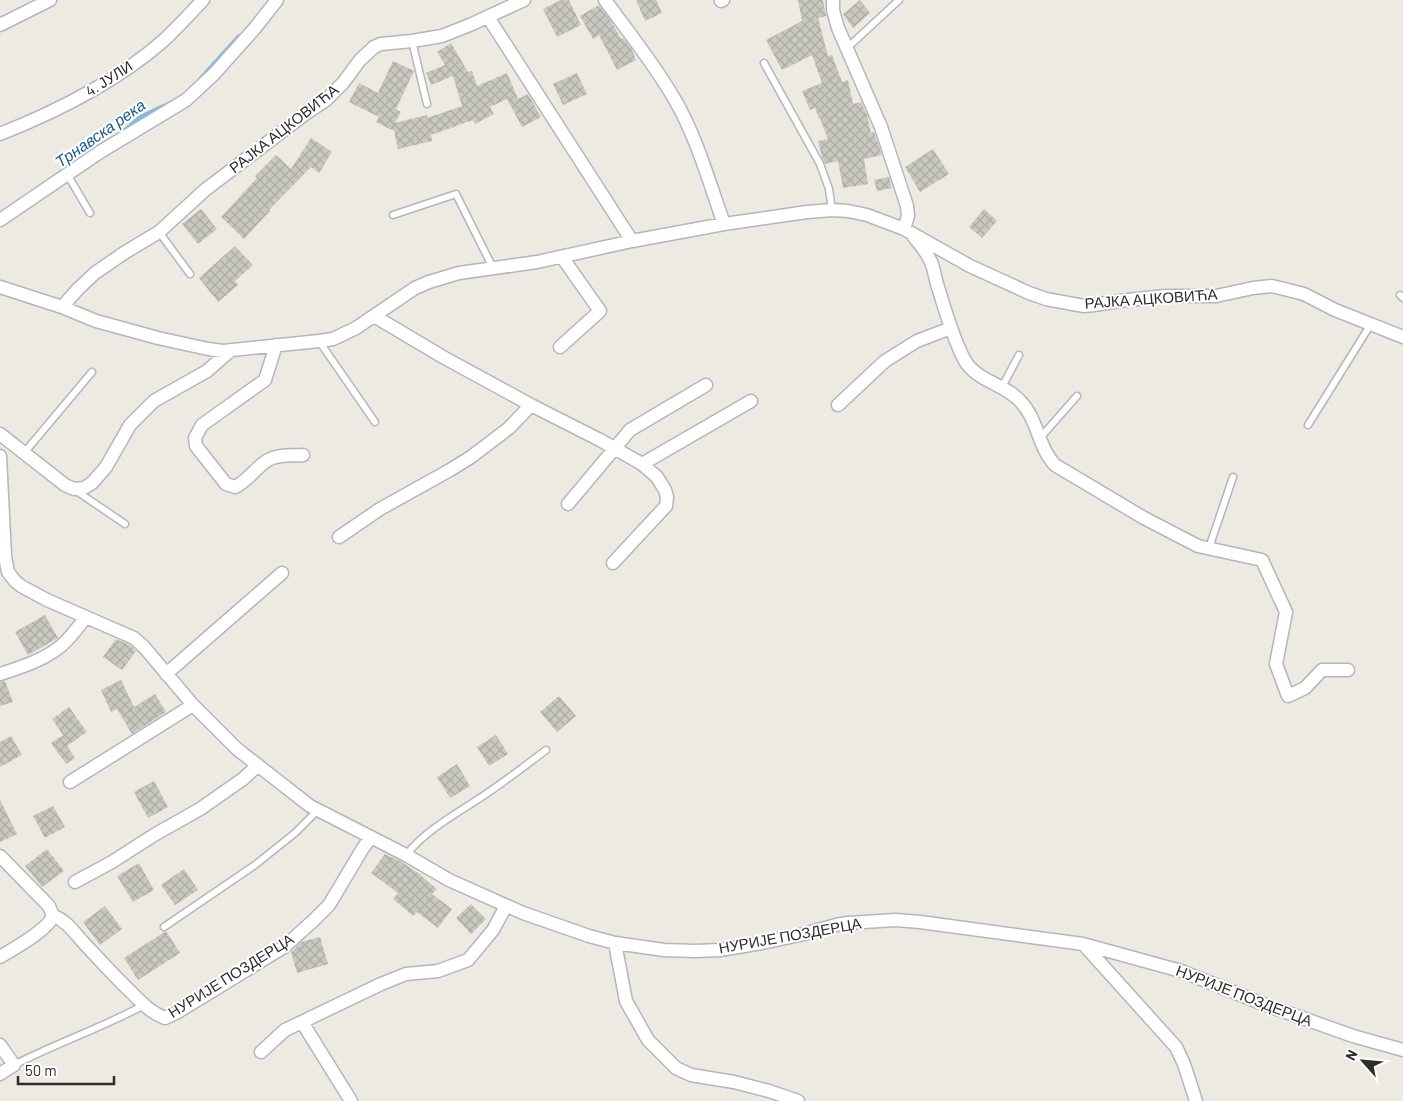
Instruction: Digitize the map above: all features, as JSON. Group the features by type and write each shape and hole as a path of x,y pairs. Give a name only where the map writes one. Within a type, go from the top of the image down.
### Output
{"street":[{"path":"0,25 50,0"},
{"name":"4. ЈУЛИ","path":"0,134 65,106 112,78 163,41 203,0"},
{"path":"0,220 100,152 186,100 197,91 255,28 277,0"},
{"name":"РАЈКА АЦКОВИЋА","path":"62,307 95,273 159,232 205,190 326,100 343,83 360,60 374,47 381,44 442,36 524,0"},
{"path":"605,0 675,100 695,142 724,224"},
{"path":"833,0 834,18 881,127 907,206 907,230 931,261 958,348 970,369 975,374 1002,387 1021,402 1032,419 1046,455 1061,470 1198,546 1262,560 1286,612 1276,664 1288,696 1305,688 1322,670 1348,670"},
{"path":"488,17 632,241"},
{"name":"РАЈКА АЦКОВИЋА","path":"0,287 62,307 96,321 158,338 223,351 333,339 374,316 415,288 459,273 562,258 632,241 724,224 832,210 867,215 907,230 970,266 1046,299 1084,306 1165,296 1216,296 1272,286 1304,294 1335,310 1403,337"},
{"path":"560,347 600,311 562,258"},
{"path":"374,316 443,357 614,448 650,470 665,490 666,506 613,563"},
{"path":"838,405 885,361 917,341 951,328"},
{"path":"276,346 264,380 202,425 195,438 196,446 226,484 235,487 243,484 269,459 280,456 303,455"},
{"path":"0,434 66,485 79,489 92,483 106,467 130,425 154,401 207,371 231,350"},
{"path":"568,504 630,430 706,385"},
{"path":"642,464 751,401"},
{"path":"339,537 380,508 450,470 471,456 509,428 531,405"},
{"name":"НУРИЈЕ ПОЗДЕРЦА","path":"0,456 2,527 5,556 4,576 33,593 134,638 144,647 193,705 237,749 317,811 406,855 449,880 506,906 589,936 615,943 643,948 681,951 720,950 779,940 836,925 896,920 1083,944 1181,971 1326,1027 1403,1050"},
{"path":"166,674 282,574"},
{"path":"0,674 32,662 58,649 86,617"},
{"path":"70,782 193,705"},
{"path":"76,882 206,804 243,780 258,765"},
{"name":"НУРИЈЕ ПОЗДЕРЦА","path":"0,856 49,906 53,916 60,918 144,1005 158,1016 165,1018 284,947 329,905 371,837"},
{"path":"261,1052 285,1030 381,984 406,974 438,971 468,960 493,930 506,906"},
{"path":"0,957 37,933 50,922 53,916"},
{"path":"615,943 626,1001 648,1040 676,1068 691,1075 743,1084 798,1101"},
{"path":"1083,944 1095,955 1176,1047 1184,1064 1196,1101"},
{"path":"302,1022 351,1101"},
{"path":"0,1045 14,1065 0,1074"}],"lane":[{"path":"846,49 899,0"},
{"path":"412,41 426,104"},
{"path":"764,64 820,164 829,189 832,210"},
{"path":"67,174 90,213"},
{"path":"393,215 456,194 493,268"},
{"path":"159,232 190,274"},
{"path":"1308,425 1371,324"},
{"path":"319,341 375,422"},
{"path":"1002,387 1019,356"},
{"path":"24,453 92,372"},
{"path":"1040,438 1078,396"},
{"path":"1209,548 1234,477"},
{"path":"79,489 125,524"},
{"path":"406,855 414,844 431,830 484,795 546,750"},
{"path":"164,928 255,866 295,833 317,811"},
{"path":"14,1065 43,1050 118,1019 144,1005"}],"building":[{"path":"561,0 569,0 581,25 557,37 543,9"},
{"path":"636,0 656,0 662,13 645,21"},
{"path":"798,0 823,0 826,16 818,18 828,56 832,55 842,82 848,80 853,104 861,102 867,115 871,133 874,132 882,155 864,159 868,184 843,188 838,161 825,164 818,141 828,139 815,108 810,110 802,91 822,83 812,55 782,70 766,40 802,21"},
{"path":"860,0 870,13 853,28 843,14"},
{"path":"599,5 621,39 623,38 631,48 636,60 617,70 599,35 593,39 580,16"},
{"path":"451,43 468,72 472,71 477,86 507,73 518,99 528,94 541,117 522,127 507,99 490,107 494,114 475,124 473,120 431,135 432,141 398,149 394,131 376,122 379,117 349,102 359,83 378,93 393,61 414,71 396,109 401,112 395,123 427,115 427,118 462,106 453,76 431,85 426,73 445,65 437,52"},
{"path":"577,73 587,94 563,105 553,84"},
{"path":"311,138 332,152 319,173 311,167 244,239 221,217 257,178 255,176 276,155 291,169"},
{"path":"933,149 949,174 920,192 905,167"},
{"path":"889,177 892,188 877,191 874,180"},
{"path":"201,209 217,229 198,244 182,224"},
{"path":"984,209 997,221 982,238 969,227"},
{"path":"235,246 253,265 235,281 238,285 218,302 199,278"},
{"path":"45,615 58,638 28,655 15,632"},
{"path":"116,639 130,645 136,651 122,670 103,657"},
{"path":"121,680 134,707 155,694 166,712 132,734 117,709 111,712 101,690"},
{"path":"5,681 13,702 0,706 0,682"},
{"path":"559,696 576,716 557,732 540,712"},
{"path":"69,707 87,732 67,746 75,758 66,764 51,743 63,735 52,719"},
{"path":"496,735 508,754 489,766 477,747"},
{"path":"11,736 22,755 0,767 0,742"},
{"path":"457,764 470,786 450,798 437,777"},
{"path":"154,781 168,807 148,818 134,792"},
{"path":"0,800 17,834 0,842"},
{"path":"53,806 65,827 45,838 33,816"},
{"path":"47,849 64,871 42,887 25,866"},
{"path":"385,854 418,873 437,889 432,894 452,909 438,928 417,912 413,916 393,899 398,893 371,873"},
{"path":"139,863 154,890 133,902 117,876"},
{"path":"184,869 198,890 175,905 161,885"},
{"path":"471,904 486,919 471,934 456,918"},
{"path":"105,906 122,929 100,945 83,922"},
{"path":"166,931 180,953 138,980 124,958"},
{"path":"320,937 328,964 297,973 291,952 301,942"}],"waterway":[{"name":"Трнавска река","path":"200,79 239,36"},
{"name":"Трнавска река","path":"123,132 140,117 172,102"}]}
